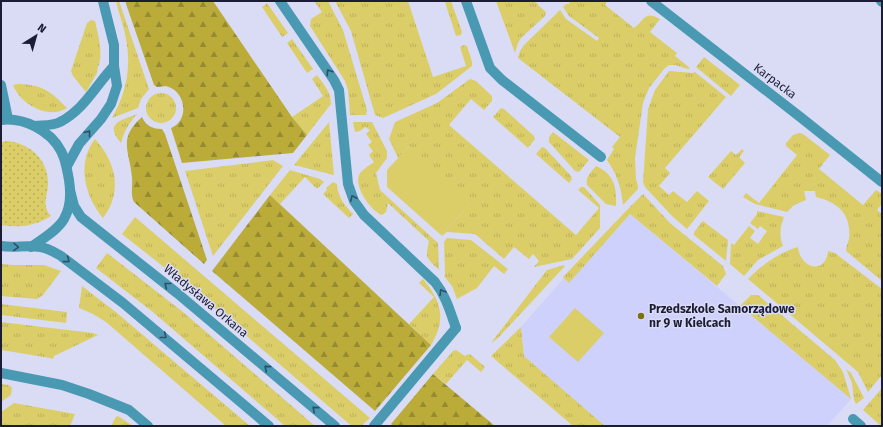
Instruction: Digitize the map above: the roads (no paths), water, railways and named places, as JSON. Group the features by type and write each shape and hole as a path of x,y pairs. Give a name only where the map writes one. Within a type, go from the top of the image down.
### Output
{"street":[{"path":"67,166 79,144 101,119 111,104 117,86 114,66 114,45 104,1"},
{"path":"280,1 334,80 339,90 348,184 354,201 364,215 442,290 456,328 374,426"},
{"path":"466,1 490,68 502,80 601,157"},
{"name":"Karpacka","path":"652,1 882,182"},
{"path":"35,126 59,123 86,103 102,79 114,66"},
{"path":"1,85 5,120 22,121 35,126 52,139 60,150 67,166 70,190 68,208 64,220 56,229 31,247"},
{"name":"Władysława Orkana","path":"70,190 74,206 82,217 177,292 334,426"},
{"path":"1,246 39,247 51,250 123,303 269,426"},
{"path":"1,373 62,385 89,394 129,410 148,426"},
{"path":"852,419 860,426"}],"place":[{"name":"Przedszkole Samorządowe nr 9 w Kielcach","path":"641,316"}]}
